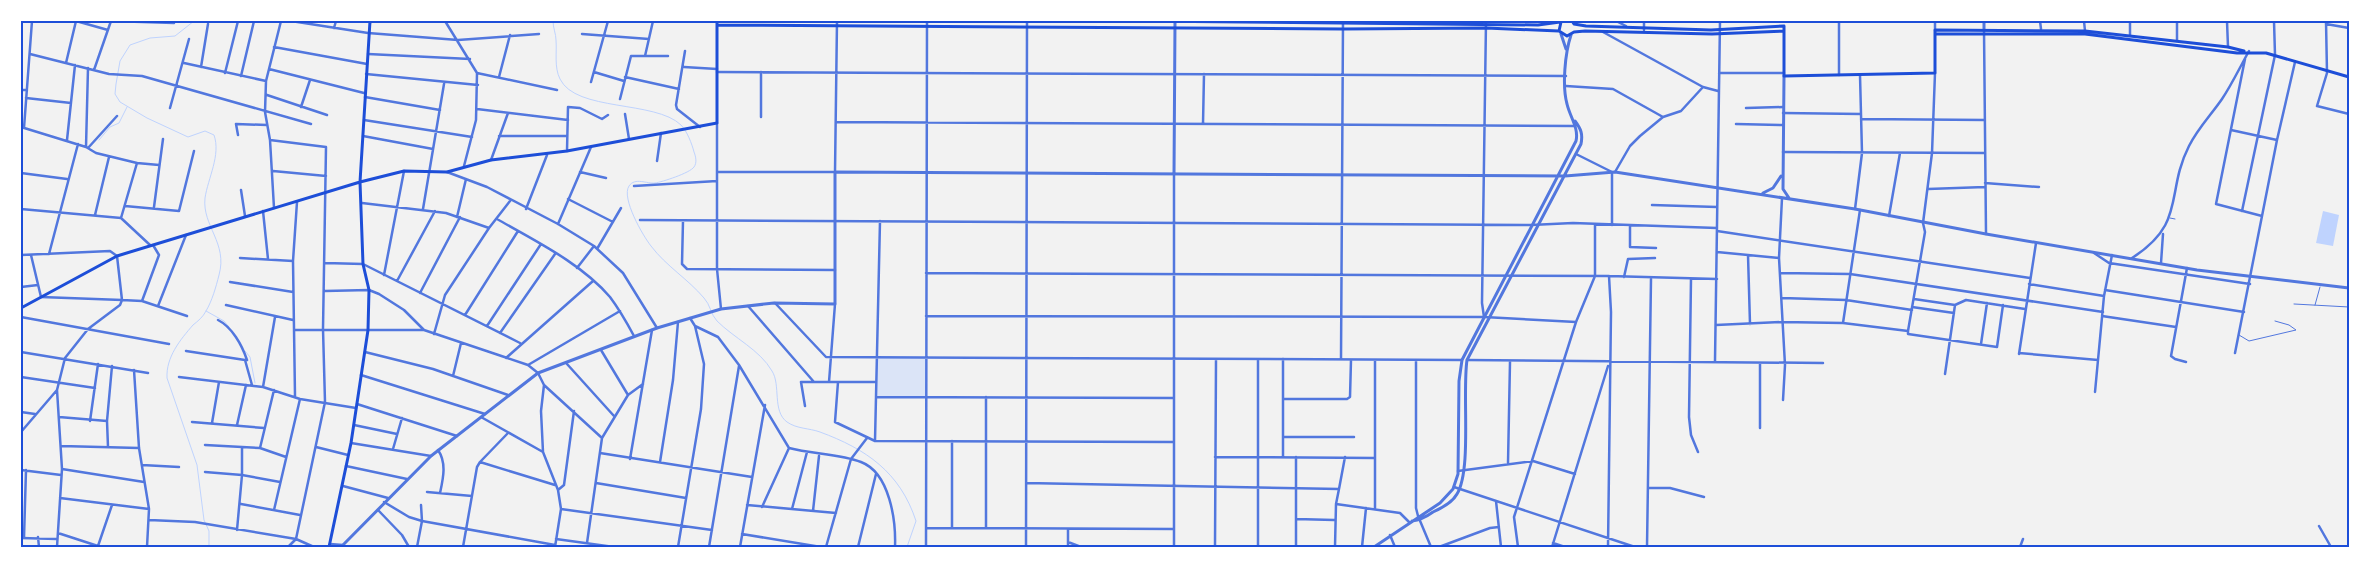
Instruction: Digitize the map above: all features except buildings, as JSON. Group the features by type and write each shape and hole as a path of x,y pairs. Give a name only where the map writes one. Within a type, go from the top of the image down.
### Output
{"main road":[{"path":"1140,21 1549,25 1561,22 1560,32"},
{"path":"330,546 351,443 368,330 369,290 363,264 360,182 370,22"},
{"path":"21,308 117,256 151,244 360,182 404,171 447,172 490,160 567,152 717,124 717,23 1027,23 1343,29 1486,24 1572,33 1644,30 1784,31"},
{"path":"1572,33 1573,23 1644,30"},
{"path":"1720,31 1784,24 1784,74 1839,76 1935,72 1935,32 2041,29 2084,30 2177,40 2244,51"},
{"path":"1984,31 2085,34 2237,52 2249,51 2275,55 2349,77"}],"street":[{"path":"32,21 23,128 87,147 96,153 109,157 137,163 159,165"},
{"path":"66,63 76,21 108,30"},
{"path":"94,70 111,21 174,23"},
{"path":"225,73 238,21"},
{"path":"241,76 254,21"},
{"path":"274,208 270,140 265,112 266,81 281,21"},
{"path":"291,21 368,33 458,40 539,34"},
{"path":"334,28 336,21"},
{"path":"370,22 381,21"},
{"path":"445,21 477,73 478,109 464,166"},
{"path":"591,82 608,21"},
{"path":"645,56 653,21"},
{"path":"1616,21 1628,28"},
{"path":"1644,21 1644,30"},
{"path":"1715,361 1720,21"},
{"path":"1839,21 1839,76"},
{"path":"1935,21 1935,32"},
{"path":"1984,21 1986,234"},
{"path":"2040,21 2041,29"},
{"path":"2084,21 2084,30"},
{"path":"2130,21 2130,35"},
{"path":"2177,21 2177,40"},
{"path":"2227,21 2228,47"},
{"path":"2242,212 2275,55 2274,21"},
{"path":"1174,547 1174,124 1176,22"},
{"path":"1341,359 1343,22"},
{"path":"828,382 835,304 837,23"},
{"path":"926,547 927,23"},
{"path":"1026,547 1027,23"},
{"path":"2349,28 2326,23 2327,72 2317,106 2349,114"},
{"path":"201,67 208,24"},
{"path":"1418,518 1440,503 1454,487 1458,471 1459,381 1462,360 1487,317 1482,303 1486,24"},
{"path":"1602,31 1703,87 1718,91"},
{"path":"1508,276 1565,176 1582,137 1566,102 1566,50 1560,32"},
{"path":"1566,50 1572,33"},
{"path":"582,34 649,39"},
{"path":"499,77 510,35"},
{"path":"170,108 189,39"},
{"path":"274,47 367,64"},
{"path":"685,51 684,67 676,104 677,109 700,126"},
{"path":"2161,264 2163,233 2188,149 2198,130 2223,98 2249,51"},
{"path":"30,54 112,74 142,76 311,124"},
{"path":"368,54 470,59"},
{"path":"620,99 631,56 668,56"},
{"path":"2245,58 2216,204 2262,216"},
{"path":"184,62 266,81"},
{"path":"2235,353 2252,277 2277,140 2295,62"},
{"path":"67,141 75,65"},
{"path":"684,67 761,72 1566,76"},
{"path":"87,147 88,68"},
{"path":"269,69 364,95 440,110"},
{"path":"594,72 679,89"},
{"path":"761,72 761,117"},
{"path":"1908,331 1925,232 1923,223 1935,118 1935,72"},
{"path":"477,73 557,90"},
{"path":"1719,73 1784,74 1782,173 1783,189 1789,199"},
{"path":"366,74 444,84 478,85"},
{"path":"1203,124 1204,74"},
{"path":"1855,209 1862,153 1860,75"},
{"path":"301,106 310,80"},
{"path":"423,209 444,84"},
{"path":"1566,86 1613,90 1664,117"},
{"path":"1612,224 1613,172 1630,146 1664,117 1681,111 1703,87"},
{"path":"21,90 27,90"},
{"path":"267,95 326,115"},
{"path":"26,98 71,103"},
{"path":"567,152 568,107 580,108 602,119 608,115"},
{"path":"1746,108 1783,107"},
{"path":"478,109 568,120"},
{"path":"490,160 508,113"},
{"path":"1783,113 1861,114"},
{"path":"625,114 629,139"},
{"path":"87,147 117,116"},
{"path":"1861,119 1935,118 1985,120"},
{"path":"364,120 472,137"},
{"path":"836,122 1576,125"},
{"path":"238,135 236,124 267,125"},
{"path":"717,124 717,270 720,310"},
{"path":"1736,124 1783,125"},
{"path":"1374,547 1410,521 1453,500 1459,489 1464,470 1464,380 1467,360 1531,225 1576,141 1578,135 1576,125"},
{"path":"2231,130 2277,140"},
{"path":"657,161 660,134"},
{"path":"363,136 434,149"},
{"path":"500,136 567,136"},
{"path":"154,208 163,139"},
{"path":"270,140 326,147 325,402 296,539 288,547"},
{"path":"48,254 78,144"},
{"path":"558,224 591,147"},
{"path":"125,206 175,211 181,208 194,151"},
{"path":"1783,152 1985,153"},
{"path":"1889,216 1900,153"},
{"path":"1576,154 1613,172"},
{"path":"526,209 547,155"},
{"path":"95,215 109,157"},
{"path":"121,218 137,163"},
{"path":"272,171 326,176"},
{"path":"384,275 404,171"},
{"path":"447,172 466,179 558,224 594,246 622,273 654,329 630,459"},
{"path":"580,172 606,178"},
{"path":"717,172 1558,176 1613,172 1855,209 1923,223 2161,264 2349,288"},
{"path":"21,173 67,179"},
{"path":"1758,194 1772,188 1782,173"},
{"path":"420,293 459,217 466,179"},
{"path":"634,186 717,182"},
{"path":"1985,183 2039,187"},
{"path":"1928,189 1985,187"},
{"path":"241,190 245,216"},
{"path":"1782,198 1779,258 1785,364 1783,400"},
{"path":"568,199 613,222"},
{"path":"434,334 446,295 489,228 510,201"},
{"path":"295,396 293,382 293,260 296,202"},
{"path":"362,203 435,211 489,228"},
{"path":"1652,205 1717,207"},
{"path":"597,249 621,208"},
{"path":"21,209 121,218 151,244 158,255 142,301"},
{"path":"1843,323 1860,210"},
{"path":"264,211 268,259"},
{"path":"397,281 435,211"},
{"path":"497,218 541,244 593,280 620,311 634,336"},
{"path":"640,220 1612,224 1717,230 2030,278"},
{"path":"683,221 682,264 687,269 835,270"},
{"path":"875,441 880,221"},
{"path":"1518,547 1514,517 1576,322 1595,276 1595,224"},
{"path":"1630,225 1630,247 1656,248"},
{"path":"465,315 518,231"},
{"path":"2132,259 2149,248 2163,233"},
{"path":"158,306 186,235"},
{"path":"2036,243 2019,353 2098,360"},
{"path":"487,326 541,244"},
{"path":"577,268 594,246"},
{"path":"21,255 110,251 117,256 122,300 120,305 88,329 65,358 57,390 62,469 57,547"},
{"path":"1717,252 1779,258"},
{"path":"2093,252 2109,263 2250,284"},
{"path":"500,333 556,254"},
{"path":"31,255 41,297 142,301 187,316"},
{"path":"1748,255 1750,324"},
{"path":"2095,392 2104,296 2112,255"},
{"path":"240,258 293,260"},
{"path":"1624,277 1628,259 1656,258"},
{"path":"325,263 363,264 520,343"},
{"path":"2186,362 2175,359 2172,356 2187,268"},
{"path":"926,273 1609,276 1717,279"},
{"path":"1780,274 1850,274 2026,301 2176,328"},
{"path":"1608,547 1611,312 1609,276"},
{"path":"1647,547 1652,278"},
{"path":"1691,279 1689,417 1691,435 1698,452"},
{"path":"506,358 520,343 593,280"},
{"path":"230,282 293,292"},
{"path":"2029,284 2104,296"},
{"path":"21,287 38,285"},
{"path":"325,291 369,290 404,310 424,330"},
{"path":"2105,290 2244,312"},
{"path":"1781,298 1846,300 1954,313"},
{"path":"1914,299 1955,305 1966,300 2025,309"},
{"path":"330,546 342,546 431,456 508,395 538,374 634,336 690,317 748,305 774,303 835,304"},
{"path":"774,303 826,357 1341,359 1650,363 1715,361 1823,364"},
{"path":"1980,344 1987,303"},
{"path":"226,305 293,320"},
{"path":"748,305 814,382"},
{"path":"1945,374 1955,305"},
{"path":"1716,325 1782,322 1843,323 1908,331 1908,334 1997,347 2003,305"},
{"path":"528,365 620,311"},
{"path":"926,316 1487,317 1576,322"},
{"path":"263,387 275,317"},
{"path":"678,547 701,409 704,364 695,326 690,317"},
{"path":"21,318 169,344"},
{"path":"218,320 224,323 236,338 247,362 252,386"},
{"path":"660,462 673,380 678,321"},
{"path":"695,326 718,337 765,405 789,448 819,455 851,459 864,463 876,474 888,493 896,530 895,547"},
{"path":"294,330 424,330 528,365 538,374 544,385 602,438"},
{"path":"453,376 461,343"},
{"path":"601,350 628,395"},
{"path":"186,351 242,359 247,362"},
{"path":"21,352 148,373"},
{"path":"365,352 453,376 508,395"},
{"path":"1215,547 1216,359"},
{"path":"1258,359 1258,547"},
{"path":"1283,359 1283,457"},
{"path":"1284,398 1346,399 1350,397 1351,360"},
{"path":"1375,360 1375,509"},
{"path":"1416,360 1418,518 1431,547"},
{"path":"1508,463 1510,362"},
{"path":"1565,547 1553,545 1609,362"},
{"path":"1760,363 1760,428"},
{"path":"90,420 98,364"},
{"path":"567,364 614,416"},
{"path":"709,547 739,365"},
{"path":"108,447 107,421 112,366"},
{"path":"134,370 139,448 149,509 147,547"},
{"path":"361,375 486,414"},
{"path":"21,377 95,388"},
{"path":"179,377 263,387 300,399 356,406 402,418 457,436"},
{"path":"212,423 219,382"},
{"path":"805,406 801,382 876,382"},
{"path":"838,382 835,422 875,441 1174,442"},
{"path":"587,543 602,438 628,395 643,384"},
{"path":"237,425 246,385"},
{"path":"384,502 409,517 422,521 467,527 555,546 561,509 558,490 543,452 541,411 544,385"},
{"path":"21,432 57,390"},
{"path":"260,448 274,390"},
{"path":"876,397 1174,398"},
{"path":"986,397 986,528"},
{"path":"274,510 300,399"},
{"path":"740,547 765,405"},
{"path":"558,490 564,485 574,411"},
{"path":"21,412 35,414"},
{"path":"59,417 107,421"},
{"path":"481,417 543,452"},
{"path":"393,449 402,418"},
{"path":"192,422 264,428"},
{"path":"354,425 397,434"},
{"path":"463,547 477,467 508,433"},
{"path":"1283,437 1354,437"},
{"path":"826,547 851,459 867,438"},
{"path":"952,441 952,528"},
{"path":"351,443 431,456"},
{"path":"205,445 260,448 286,457"},
{"path":"60,446 139,448"},
{"path":"316,447 348,455"},
{"path":"237,530 242,475 242,448"},
{"path":"762,507 789,448"},
{"path":"438,450 443,457 444,472 440,493"},
{"path":"792,509 807,452"},
{"path":"600,453 752,477"},
{"path":"813,511 819,455"},
{"path":"1216,457 1375,458"},
{"path":"1296,457 1296,547"},
{"path":"1334,547 1334,520 1345,457"},
{"path":"1458,471 1533,461 1575,474"},
{"path":"480,462 555,485"},
{"path":"142,465 179,467"},
{"path":"346,466 407,479"},
{"path":"62,469 145,482"},
{"path":"21,470 61,475"},
{"path":"26,470 23,538 57,539"},
{"path":"204,472 242,475 280,482"},
{"path":"858,547 876,474"},
{"path":"596,483 686,498"},
{"path":"1026,483 1174,487 1339,488"},
{"path":"342,486 388,498"},
{"path":"1454,487 1635,547"},
{"path":"1648,488 1670,488 1704,496"},
{"path":"428,492 472,496"},
{"path":"60,498 149,509"},
{"path":"1496,501 1501,547"},
{"path":"240,504 300,516"},
{"path":"1336,504 1403,514 1410,521"},
{"path":"58,533 99,546 112,505"},
{"path":"417,547 422,521 421,505"},
{"path":"747,506 836,513"},
{"path":"1362,547 1366,508"},
{"path":"377,509 402,535 409,547"},
{"path":"561,509 712,530"},
{"path":"1296,519 1334,520"},
{"path":"149,520 195,522 296,539 314,547"},
{"path":"2319,526 2331,547"},
{"path":"1439,547 1490,528 1499,527"},
{"path":"926,528 1174,529"},
{"path":"1068,528 1068,547"},
{"path":"742,534 821,547"},
{"path":"1390,535 1395,547"},
{"path":"38,537 39,547"},
{"path":"2020,547 2024,539"},
{"path":"556,540 614,547"},
{"path":"1068,542 1081,547"}],"lane":[{"path":"2169,218 2175,219"},
{"path":"2315,305 2320,285"},
{"path":"2294,304 2349,307"},
{"path":"2239,334 2249,341 2296,330 2289,325 2276,321"}],"shaded area":[{"path":"877,357 926,357 926,397 876,397"}],"water":[{"path":"2323,211 2339,215 2333,246 2316,243"}],"waterway":[{"path":"194,21 175,36 150,38 130,45 120,61 115,94 120,102 147,118 188,137 205,131 214,135 216,143 215,158 205,198 205,208 220,253 219,275 205,313 183,337 171,356 167,370 167,378 197,465 204,520 209,531 209,547"},
{"path":"553,21 556,38 557,70 560,79 569,89 582,97 669,117 681,125 691,142 696,162 694,167 663,181 655,183 638,181 629,186 627,192 630,208 638,226 657,253 706,300 717,321 754,350 767,364 775,377 778,405 782,417 787,422 795,426 820,432 852,446 879,464 891,476 901,489 916,521 907,547"},
{"path":"99,140 110,127 119,123 127,107"},
{"path":"206,311 224,321 229,327"},
{"path":"245,351 250,357 255,383"}]}
